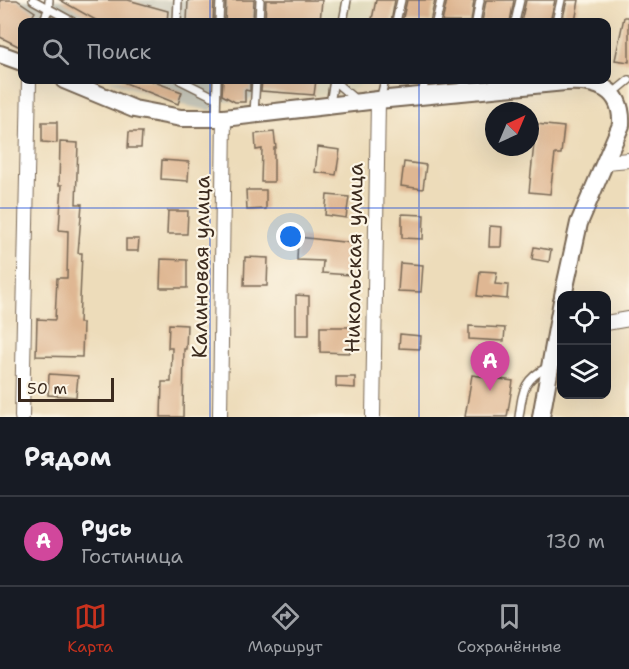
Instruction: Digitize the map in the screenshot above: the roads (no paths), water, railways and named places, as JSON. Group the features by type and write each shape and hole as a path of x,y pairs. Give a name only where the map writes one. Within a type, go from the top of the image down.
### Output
{"street":[{"path":"0,54 18,61"},
{"path":"22,417 29,84"},
{"path":"73,84 124,106 181,118 253,115 379,100 424,88 503,84"},
{"path":"564,291 579,223 625,124 618,103 612,94 601,86 594,84"},
{"name":"Никольская улица","path":"373,417 379,100"},
{"name":"Калиновая улица","path":"220,118 220,417"},
{"path":"606,162 629,160"},
{"path":"611,322 629,319"},
{"path":"542,417 549,366 557,332"}],"lane":[{"path":"33,0 65,18"},
{"path":"45,18 49,0"},
{"path":"177,18 178,0"},
{"path":"219,18 220,0"},
{"path":"259,18 260,0"},
{"path":"344,18 346,0"},
{"path":"397,18 400,0"},
{"path":"437,18 441,0"},
{"path":"477,18 480,0"},
{"path":"516,18 520,0"},
{"path":"557,18 561,0"},
{"path":"612,94 629,80"},
{"path":"188,84 216,99"},
{"path":"217,84 216,99 220,118"},
{"path":"253,115 255,84"},
{"path":"330,106 333,84"},
{"path":"338,84 359,103"},
{"path":"379,100 384,84"},
{"path":"519,417 526,383 537,372 549,366"}],"place":[{"name":"Русь","path":"490,391"}]}
